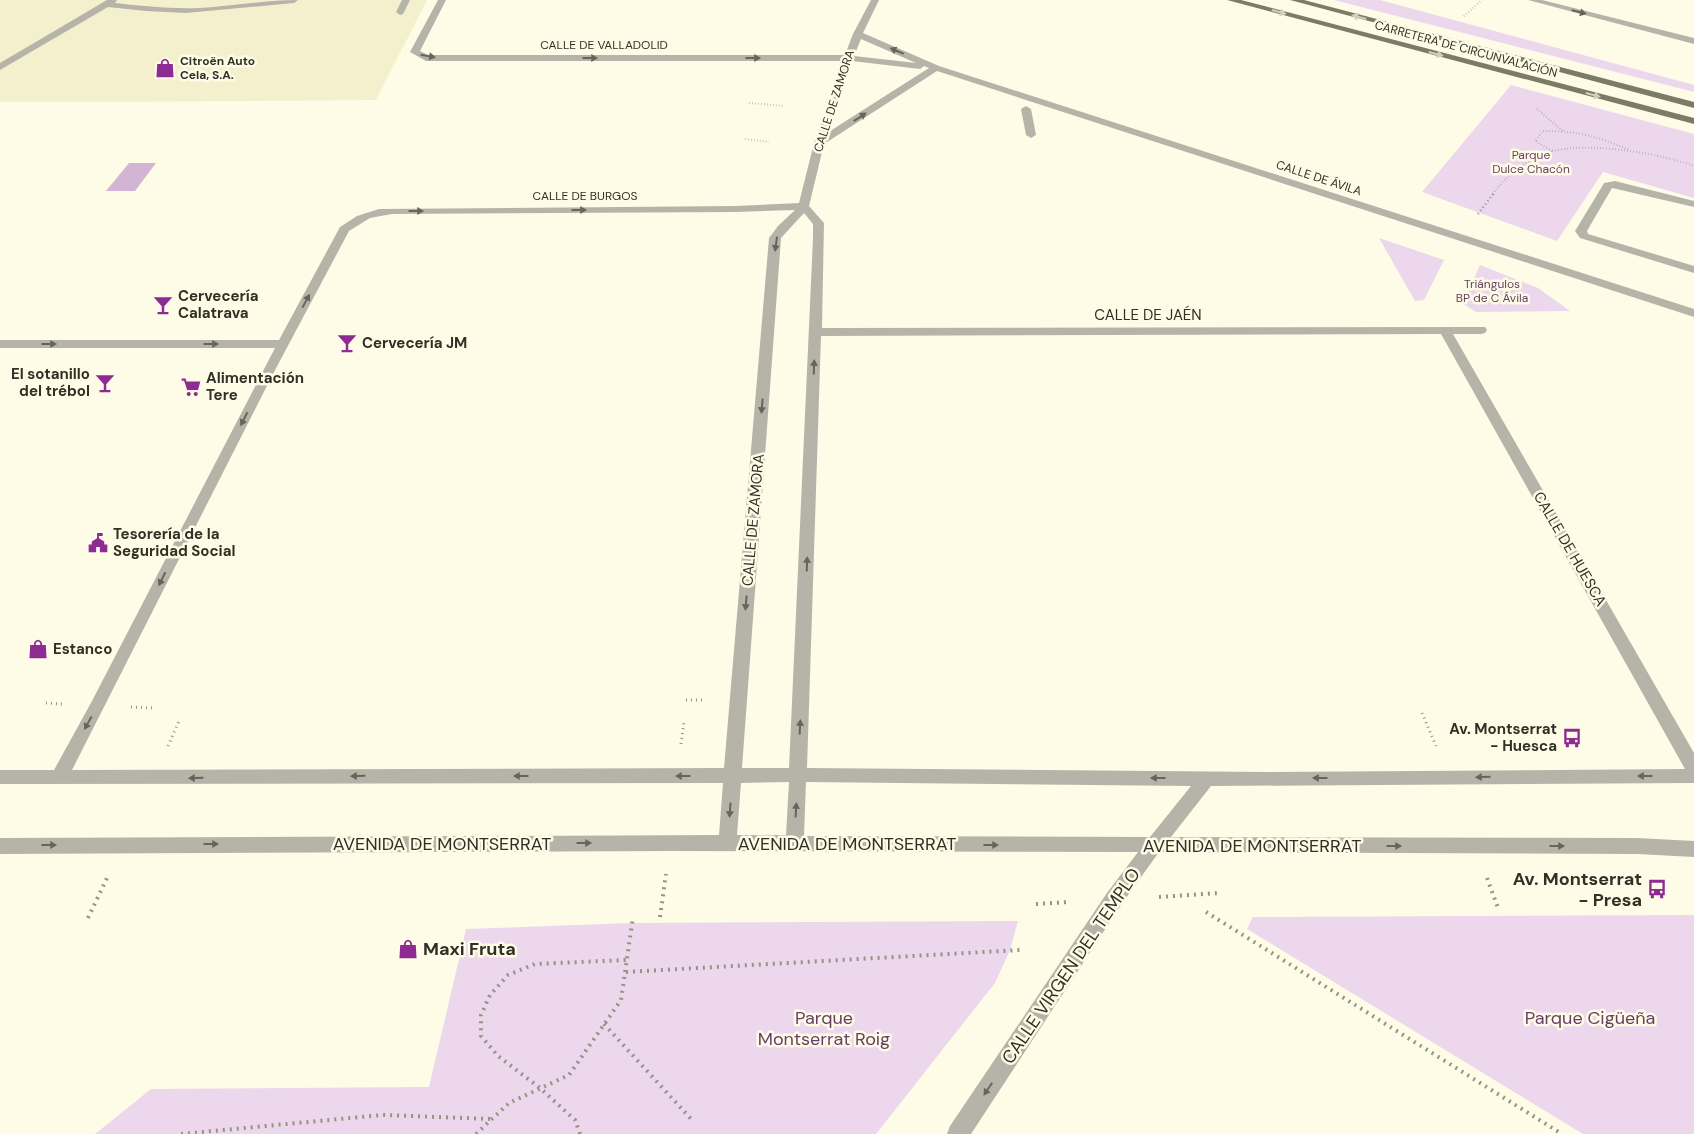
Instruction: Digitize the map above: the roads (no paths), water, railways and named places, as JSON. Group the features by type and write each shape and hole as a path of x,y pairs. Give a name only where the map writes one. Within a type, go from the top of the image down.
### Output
{"main road":[{"name":"CARRETERA DE CIRCUNVALACIÓN","path":"1232,0 1694,121"},
{"name":"CARRETERA DE CIRCUNVALACIÓN","path":"1294,0 1694,105"}],"street":[{"path":"242,6 250,0"},
{"path":"0,67 109,2 150,9 212,10 272,1 294,0"},
{"path":"400,12 406,0"},
{"name":"CALLE DE ZAMORA","path":"727,844 775,238 781,227 803,206 819,143 847,58 857,34 876,0"},
{"path":"1532,0 1694,41"},
{"name":"CALLE DE VALLADOLID","path":"440,3 415,52 426,58 847,58"},
{"name":"CALLE DE ÁVILA","path":"857,34 936,68 1694,313"},
{"name":"CALLE DE ÁVILA","path":"847,58 936,68"},
{"path":"819,143 936,68"},
{"path":"1026,109 1031,135"},
{"path":"1694,204 1615,184 1608,185 1581,231 1584,236 1694,270"},
{"path":"795,844 819,238 818,223 803,206"},
{"name":"CALLE DE BURGOS","path":"283,344 344,230 356,220 368,215 392,211 736,209 803,206"},
{"name":"CALLE DE HUESCA","path":"1445,330 1694,768"},
{"name":"CALLE DE JAÉN","path":"815,332 1481,330"},
{"path":"0,344 283,344 98,705 59,777"},
{"path":"0,777 798,775 1207,778 1694,776"},
{"name":"CALLE VIRGEN DEL TEMPLO","path":"958,1134 1114,899 1207,778"},
{"name":"AVENIDA DE MONTSERRAT","path":"0,846 795,844 1637,846 1694,849"}],"place":[{"name":"Citroën Auto Cela, S.A.","path":"165,68"},
{"name":"Cervecería Calatrava","path":"163,305"},
{"name":"Cervecería JM","path":"347,343"},
{"name":"El sotanillo del trébol","path":"105,383"},
{"name":"Alimentación Tere","path":"191,387"},
{"name":"Tesorería de la Seguridad Social","path":"98,543"},
{"name":"Estanco","path":"38,649"},
{"name":"Av. Montserrat - Huesca","path":"1572,738"},
{"name":"Av. Montserrat - Presa","path":"1657,889"},
{"name":"Maxi Fruta","path":"408,949"}],"park label":[{"name":"Parque Dulce Chacón","path":"1531,162"},
{"name":"Triángulos BP de C Ávila","path":"1492,291"},
{"name":"Parque Cigüeña","path":"1590,1018"},
{"name":"Parque Montserrat Roig","path":"824,1028"}]}
